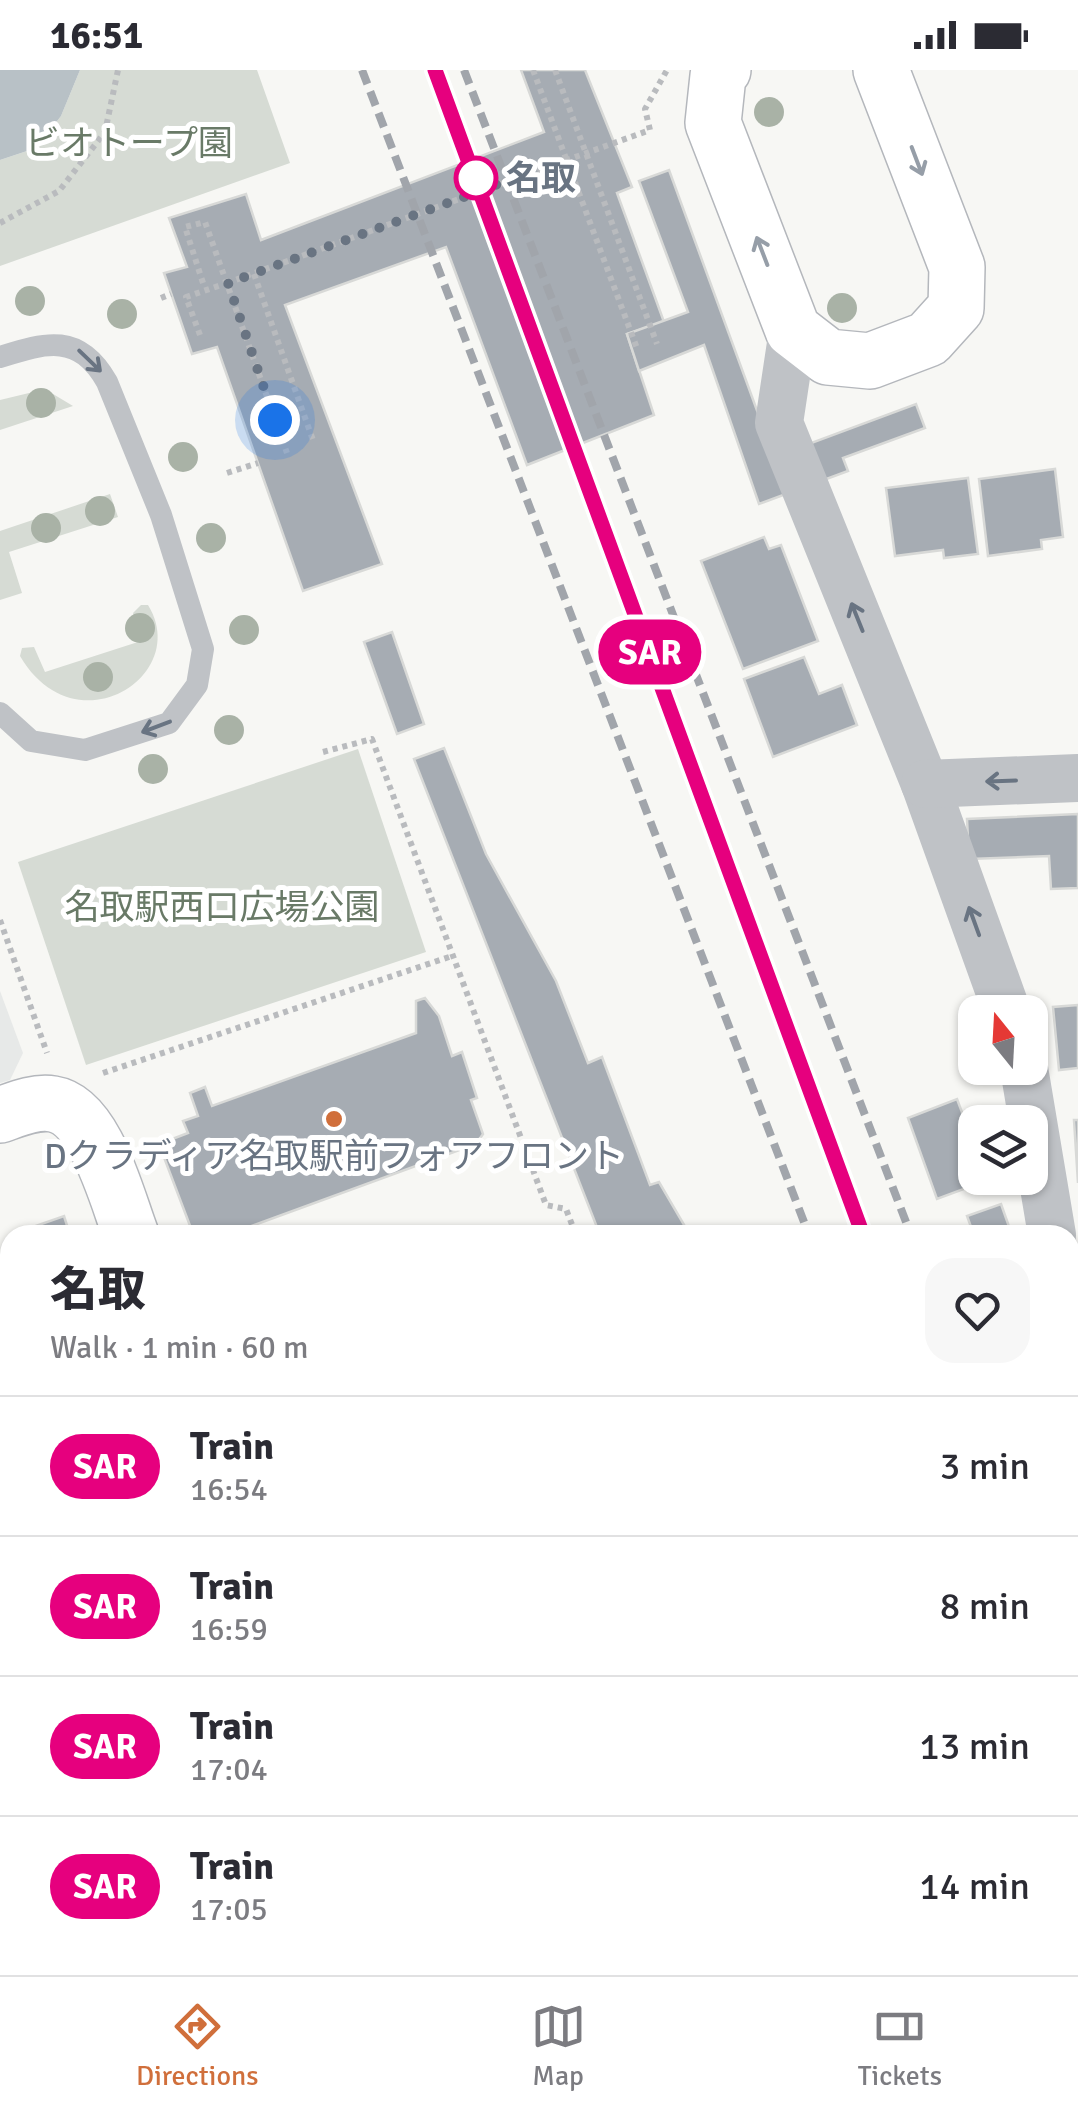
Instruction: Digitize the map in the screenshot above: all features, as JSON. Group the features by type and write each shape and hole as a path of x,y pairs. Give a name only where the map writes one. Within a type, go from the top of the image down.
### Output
{"street":[{"path":"723,70 718,76 713,124 793,330 779,423 924,784 1001,995"},
{"path":"793,330 828,356 870,361 928,340 956,308 958,266 882,70"},
{"path":"924,784 1078,778"},
{"path":"1027,1085 1050,1225"},
{"path":"0,1115 34,1104 56,1104 76,1115 92,1137 127,1225"}],"lane":[{"path":"0,357 36,345 60,344 80,350 96,363 161,515 203,649 197,685 170,723 86,750 31,741 0,712"}],"path":[{"path":"0,224 59,191 105,132 118,70"},
{"path":"533,70 638,351"},
{"path":"555,70 658,344"},
{"path":"200,335 186,296 650,130 645,109 667,70"},
{"path":"204,283 185,227 206,222 287,453"},
{"path":"254,274 314,442"},
{"path":"162,298 172,294"},
{"path":"227,474 258,464"},
{"path":"323,752 372,739 546,1205 566,1209 572,1225"},
{"path":"0,920 53,1069"},
{"path":"97,1075 452,956"}],"shaded area":[{"path":"0,70 80,70 61,116 36,148 0,160"},
{"path":"0,991 23,1053 10,1080 0,1083"}],"green space":[{"name":"ビオトープ園","path":"80,70 257,70 290,163 0,266 0,160 36,148 61,116"},
{"path":"29,393 53,394 73,406 0,430 0,400"},
{"path":"110,494 118,517 9,552 22,593 0,600 0,531"},
{"path":"141,605 148,605 157,631 154,656 141,677 121,692 96,700 69,698 43,684 20,656 22,648 34,647 45,672 141,641 133,613"},
{"name":"名取駅西口広場公園","path":"358,749 426,952 86,1065 18,862"}],"building":[{"name":"名取","path":"521,70 585,70 632,187 617,193 664,322 627,334 654,415 527,465 446,247 285,305 382,564 303,591 217,347 192,354 164,273 187,267 169,218 246,194 261,240 544,132"},
{"path":"669,170 774,457 916,404 925,428 843,458 848,471 759,504 704,345 639,371 627,334 688,312 639,181"},
{"path":"1055,469 1063,537 1041,540 1042,549 988,556 979,479"},
{"path":"968,478 978,554 944,558 943,550 895,556 886,488"},
{"path":"764,537 769,549 781,545 818,641 743,669 701,561"},
{"path":"392,632 424,724 397,734 364,642"},
{"path":"804,657 819,694 842,685 857,725 773,757 744,679"},
{"path":"444,748 486,854 556,981 588,1063 602,1057 650,1185 659,1182 684,1225 596,1225 414,759"},
{"path":"1078,814 1078,888 1051,889 1049,856 969,859 967,819"},
{"name":"Dクラディア名取駅前フォアフロント","path":"425,998 439,1016 452,1056 462,1052 477,1098 471,1100 483,1134 476,1144 254,1225 190,1225 162,1152 167,1141 188,1133 183,1121 198,1116 190,1093 205,1087 212,1106 416,1033 416,1001"},
{"path":"1078,1005 1078,1068 1059,1070 1053,1007"},
{"path":"957,1099 958,1191 937,1199 908,1118"},
{"path":"1074,1120 1078,1120 1078,1183"},
{"path":"1001,1204 1008,1225 970,1225 967,1216"},
{"path":"64,1216 67,1225 38,1225"}],"railway":[{"path":"362,70 805,1225"},
{"path":"435,70 859,1225"},
{"path":"464,70 907,1225"}],"train":[{"name":"SAR","path":"435,70 859,1225"}],"place":[{"name":"名取","path":"476,178"},
{"name":"Dクラディア名取駅前フォアフロント","path":"334,1119"}],"route":[{"path":"275,420 228,283 497,185 476,178"}]}
